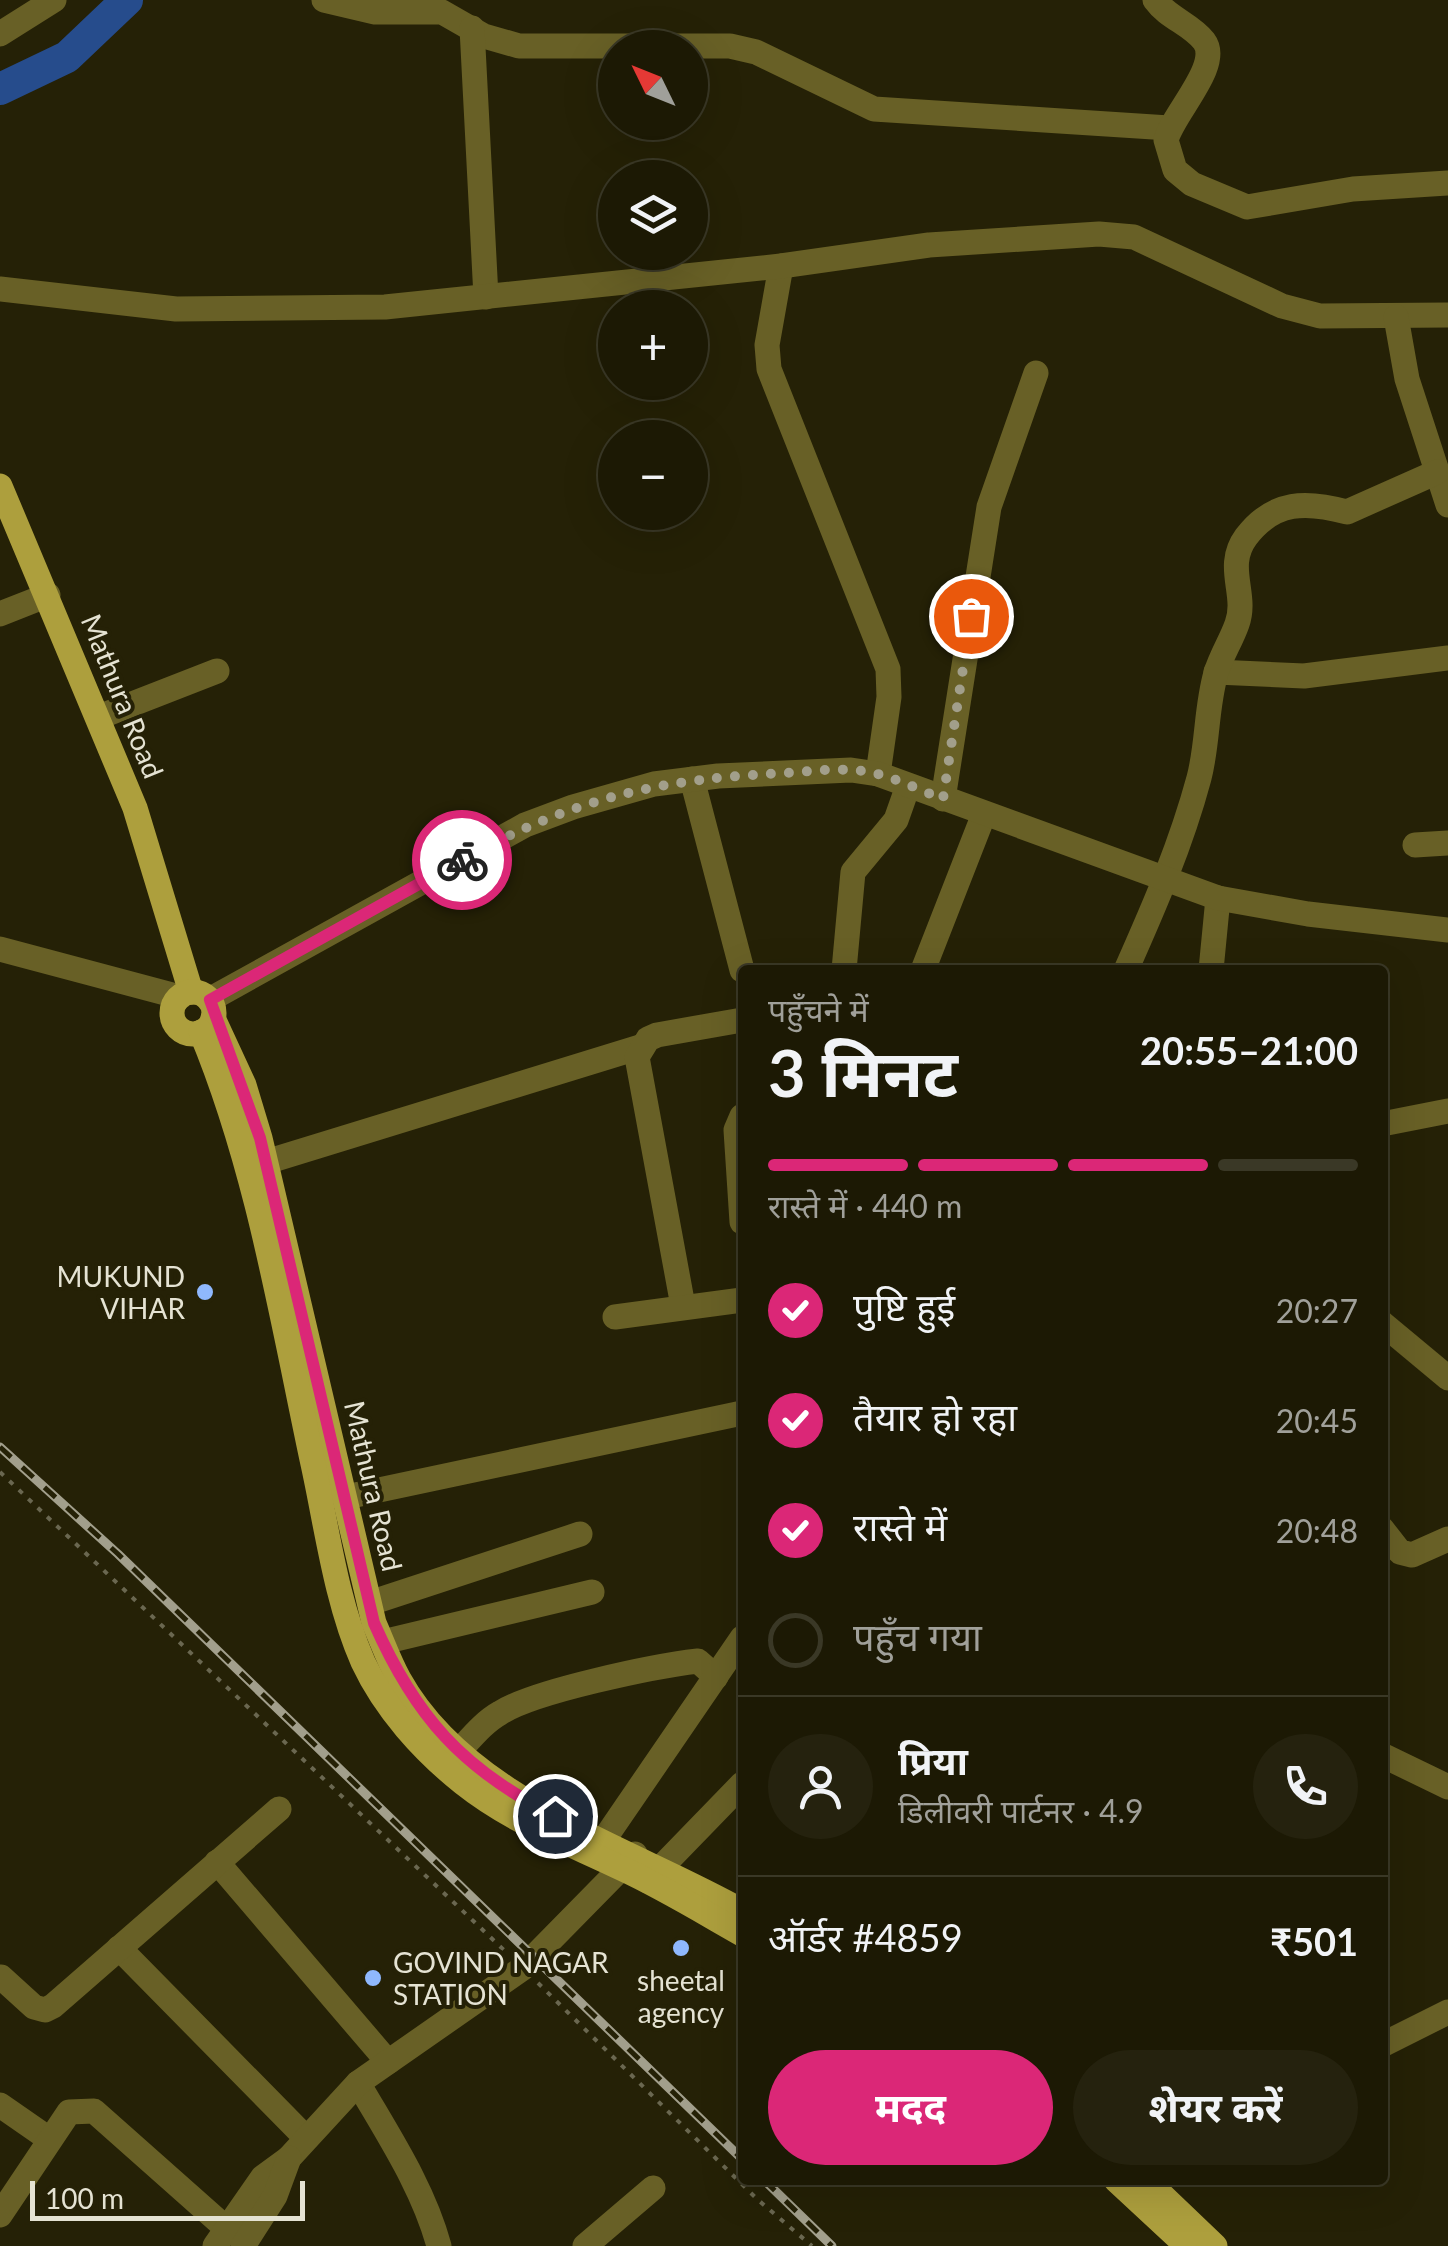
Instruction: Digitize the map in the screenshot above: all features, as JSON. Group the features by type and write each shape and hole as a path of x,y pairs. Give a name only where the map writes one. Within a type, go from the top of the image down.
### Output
{"main road":[{"name":"Mathura Road","path":"0,486 135,808 288,1294 346,1496 370,1603 399,1680 438,1732 459,1750 531,1804 603,1841 629,1861"},
{"name":"Mathura Road","path":"195,1008 244,1085 266,1162 343,1595 362,1660 381,1695 413,1737 464,1784 527,1826 629,1861"},
{"path":"629,1861 738,1909"},
{"path":"655,1874 738,1931"},
{"path":"1157,2190 1187,2246"},
{"path":"1157,2190 1215,2246"}],"street":[{"path":"0,34 54,0"},
{"path":"324,0 375,12 442,12 499,42 519,46 730,46 756,52 874,109 1169,128"},
{"path":"1155,0 1201,36 1210,49 1208,65 1169,128 1166,140 1176,170 1192,184 1248,207 1353,190 1448,183"},
{"path":"472,28 486,297"},
{"path":"0,288 232,312 386,306 781,266 929,245 1099,234 1134,237 1282,306 1320,316 1448,316"},
{"path":"781,266 768,330 768,369 888,669 889,697 878,774"},
{"path":"1396,318 1407,379 1448,505"},
{"path":"943,799 990,507 1036,372"},
{"path":"1128,965 1166,882 1200,775 1216,672 1240,612 1236,554 1261,520 1300,502 1316,502 1347,512 1437,472"},
{"path":"0,614 48,595"},
{"path":"1216,672 1304,676 1448,658"},
{"path":"99,717 217,672"},
{"path":"0,965 195,1008 525,825 654,784 692,778 851,770 878,774 1218,898 1308,914 1448,930"},
{"path":"692,778 741,965"},
{"path":"844,965 853,872 896,820 908,786"},
{"path":"925,965 984,814"},
{"path":"1415,845 1448,843"},
{"path":"1211,965 1218,898"},
{"path":"0,949 195,1008"},
{"path":"266,1162 640,1047 657,1035 738,1021"},
{"path":"640,1047 637,1056 683,1306"},
{"path":"1388,1123 1448,1110"},
{"path":"738,1125 738,1161"},
{"path":"616,1317 738,1300"},
{"path":"1388,1328 1448,1378"},
{"path":"346,1496 738,1414"},
{"path":"370,1603 580,1534"},
{"path":"1391,1555 1412,1556 1448,1539"},
{"path":"382,1642 592,1592"},
{"path":"603,1841 738,1644"},
{"path":"459,1750 484,1724 515,1705 665,1665 698,1661 716,1677"},
{"path":"1388,1758 1448,1786"},
{"path":"655,1874 738,1788"},
{"path":"1,1977 34,2007 45,2010 279,1809"},
{"path":"0,2215 69,2112 94,2111 228,2240 263,2177 289,2158 358,2083 523,1968 629,1861"},
{"path":"217,1862 388,2062"},
{"path":"118,1948 305,2137"},
{"path":"1388,2043 1448,2012"},
{"path":"358,2083 400,2155 432,2221 439,2246"},
{"path":"0,2105 49,2139"},
{"path":"584,2246 653,2188"}],"path":[{"path":"0,1472 523,1968 738,2180"},
{"path":"743,2185 812,2246"}],"waterway":[{"path":"0,89 67,57 127,0"}],"railway":[{"path":"0,1447 118,1554 738,2155"},
{"path":"769,2185 832,2246"}],"way so far":[{"path":"462,860 525,825 573,807 654,784 692,778 851,770 878,774 943,799 971,616"}],"place":[{"name":"MUKUND VIHAR","path":"205,1292"},
{"name":"sheetal agency","path":"681,1948"},
{"name":"GOVIND NAGAR STATION","path":"373,1978"}],"route":[{"path":"462,860 210,1000 244,1085 260,1138 374,1623 399,1680 438,1732 477,1766 555,1816"}]}
